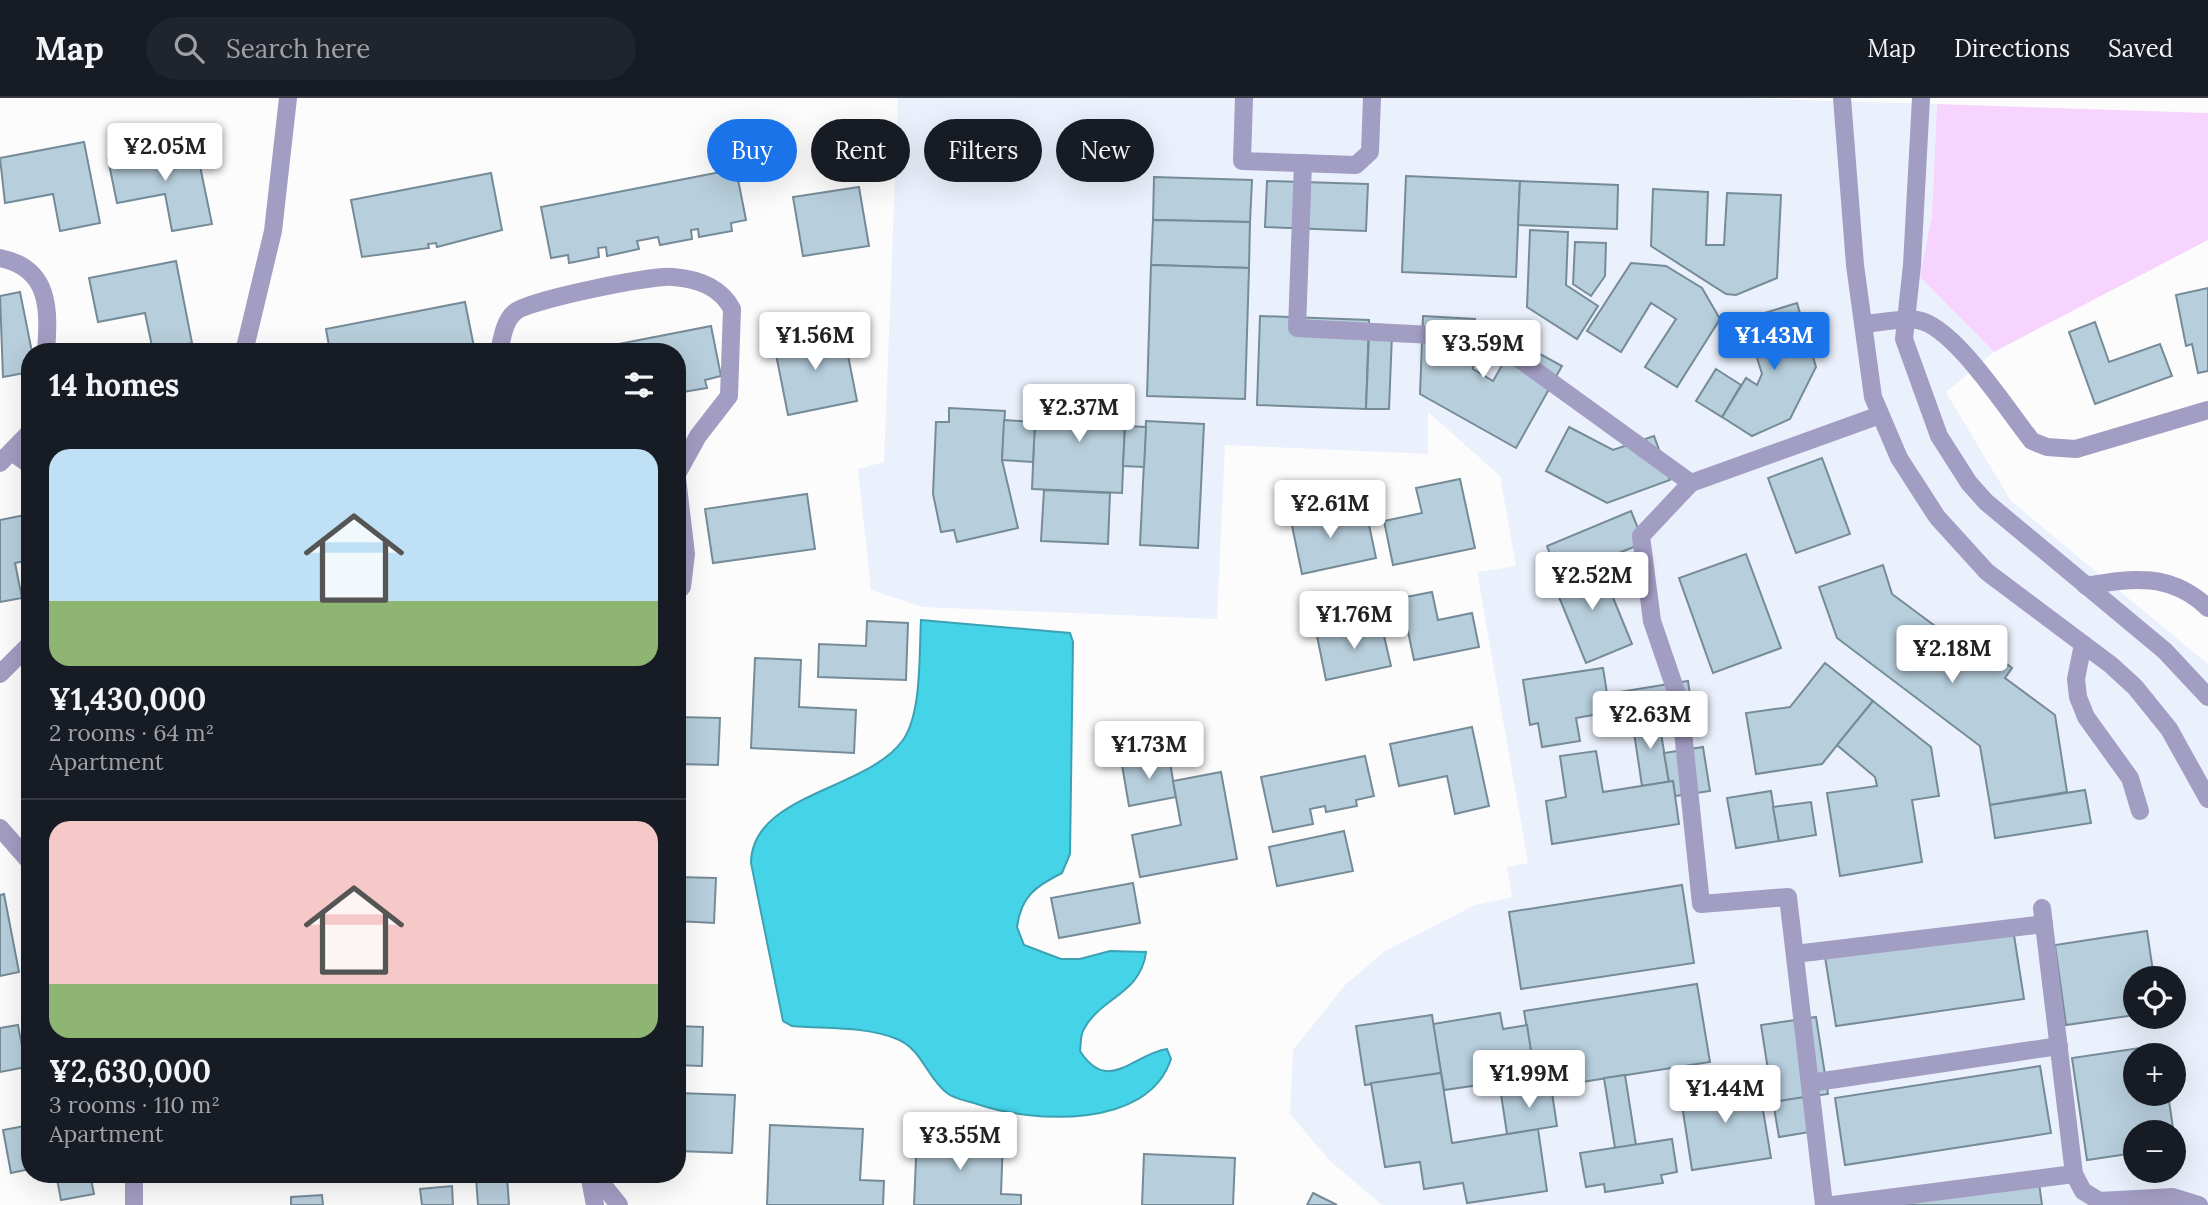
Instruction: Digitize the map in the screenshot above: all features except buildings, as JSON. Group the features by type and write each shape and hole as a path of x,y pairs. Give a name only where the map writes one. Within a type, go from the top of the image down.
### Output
{"street":[{"path":"246,343 273,231 288,98"},
{"path":"1244,98 1242,161 1356,164 1370,152 1372,98"},
{"path":"1842,98 1855,265 1873,397 1915,487 1961,546 1986,572 2119,672 2157,712 2208,799"},
{"path":"1921,98 1904,339 1927,410 1954,461 1986,502 2165,652 2208,697"},
{"path":"1303,163 1297,328 1490,338 1691,483"},
{"path":"0,258 23,267 42,289 49,314 47,343"},
{"path":"501,343 507,321 513,313 540,301 670,276 711,286 727,300 732,309 729,396 698,436 686,459"},
{"path":"1863,324 1920,320 1953,343 1979,370 2032,441 2047,447 2076,449 2208,410"},
{"path":"1824,1205 1788,897 1701,904 1680,702 1652,621 1641,536 1691,483 1880,415"},
{"path":"6,458 21,442"},
{"path":"2086,586 2131,578 2147,579 2177,587 2208,608"},
{"path":"2083,644 2076,678 2078,697 2086,717 2130,778 2140,811"},
{"path":"0,674 21,653"},
{"path":"0,828 21,852"},
{"path":"1795,954 2043,916 2074,1174 2083,1191 2099,1201 2173,1197 2199,1205"},
{"path":"1810,1083 2059,1046"},
{"path":"1833,1205 2074,1174"},
{"path":"134,1183 134,1205"},
{"path":"592,1183 595,1205"},
{"path":"599,1183 619,1205"}],"shaded area":[{"path":"898,98 1741,98 1937,104 1932,215 1920,277 1994,352 1946,392 2011,501 2208,664 2208,1205 1382,1205 1329,1160 1290,1114 1293,1050 1346,984 1385,951 1475,905 1512,897 1507,867 1528,863 1477,572 1516,566 1500,476 1428,412 1428,454 1225,445 1217,619 923,607 871,590 858,469 884,462 895,182 910,182 910,119 897,119"},
{"path":"1937,104 2208,113 2208,240 1994,352 1920,277 1932,215"}],"water":[{"path":"921,620 1070,633 1073,642 1070,854 1062,873 1031,893 1022,907 1017,927 1024,945 1061,959 1080,959 1110,951 1146,952 1143,966 1128,987 1100,1010 1084,1029 1080,1051 1090,1064 1101,1070 1111,1071 1167,1049 1171,1059 1158,1082 1139,1099 1114,1109 1086,1115 1056,1117 1000,1110 950,1095 934,1080 913,1050 897,1039 859,1030 792,1026 783,1021 751,863 756,840 770,822 790,807 864,771 886,757 903,740 917,699"}]}
